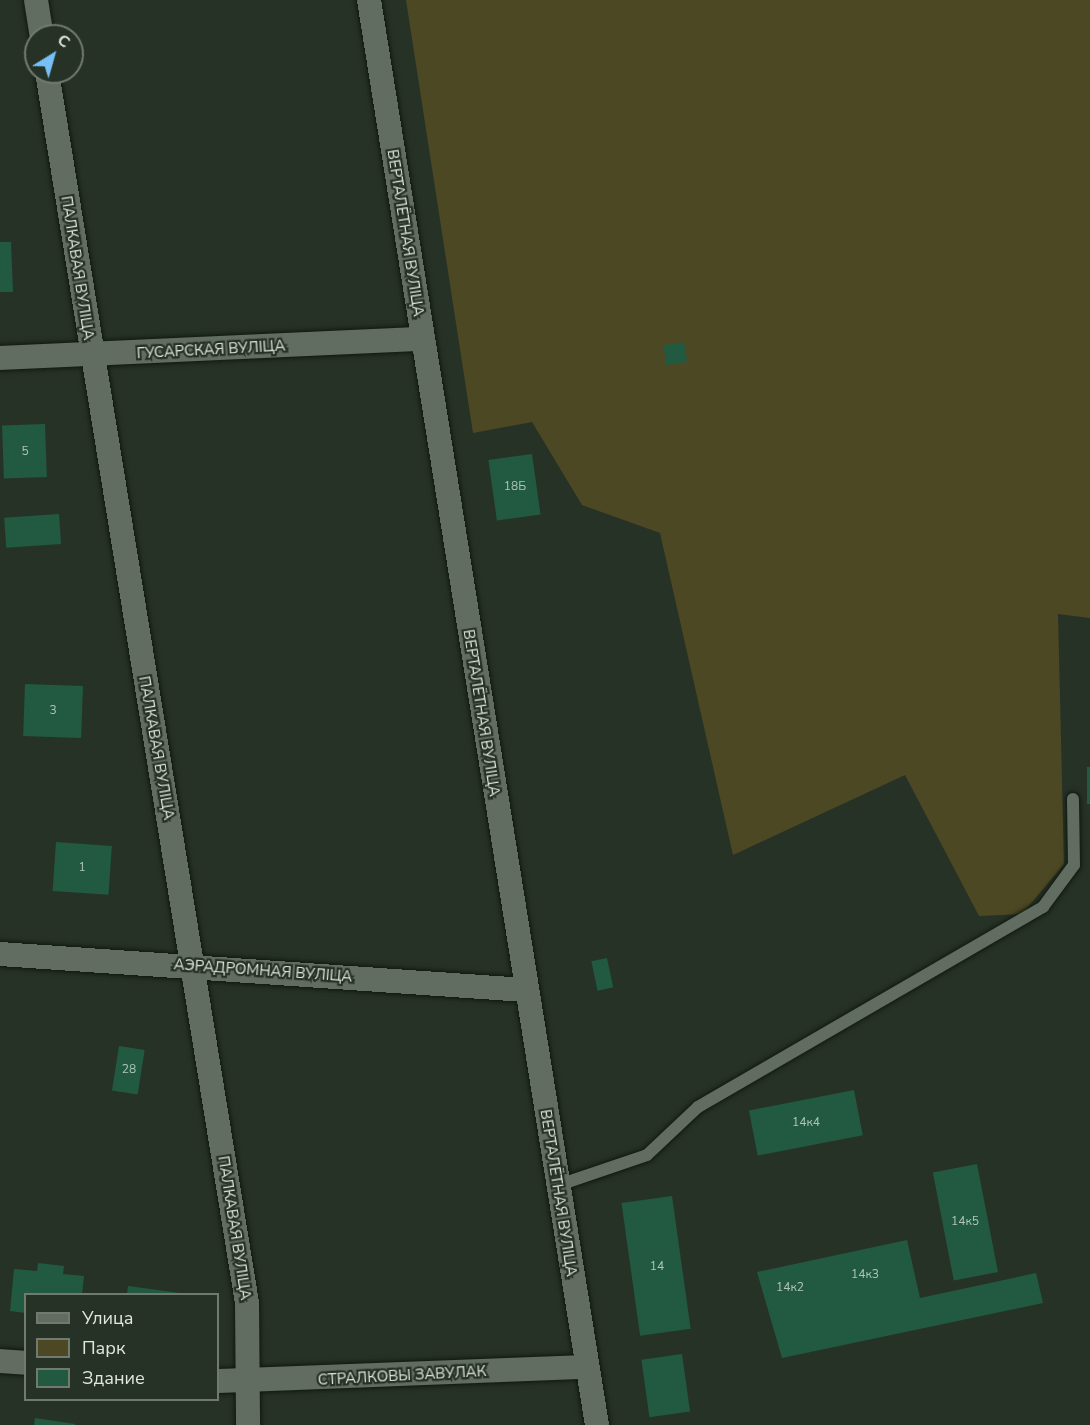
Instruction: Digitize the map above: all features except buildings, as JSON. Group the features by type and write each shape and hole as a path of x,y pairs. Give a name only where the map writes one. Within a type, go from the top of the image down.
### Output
{"street":[{"path":"36,0 40,24"},
{"name":"ВЕРТАЛЁТНАЯ ВУЛІЦА","path":"369,0 556,1185 597,1425"},
{"name":"ПАЛКАВАЯ ВУЛІЦА","path":"49,84 90,356 247,1303 245,1383 248,1425"},
{"name":"ГУСАРСКАЯ ВУЛІЦА","path":"0,358 90,356 422,339"},
{"name":"АЭРАДРОМНАЯ ВУЛІЦА","path":"0,954 525,990"},
{"path":"0,1361 24,1364"},
{"name":"СТРАЛКОВЫ ЗАВУЛАК","path":"219,1381 245,1383 587,1367"}],"lane":[{"path":"556,1185 647,1155 698,1107 1043,907 1074,865 1073,799"}],"green space":[{"path":"406,0 1090,0 1090,618 1058,614 1064,864 1022,914 979,916 905,775 733,855 660,533 582,505 532,422 473,433"}]}
